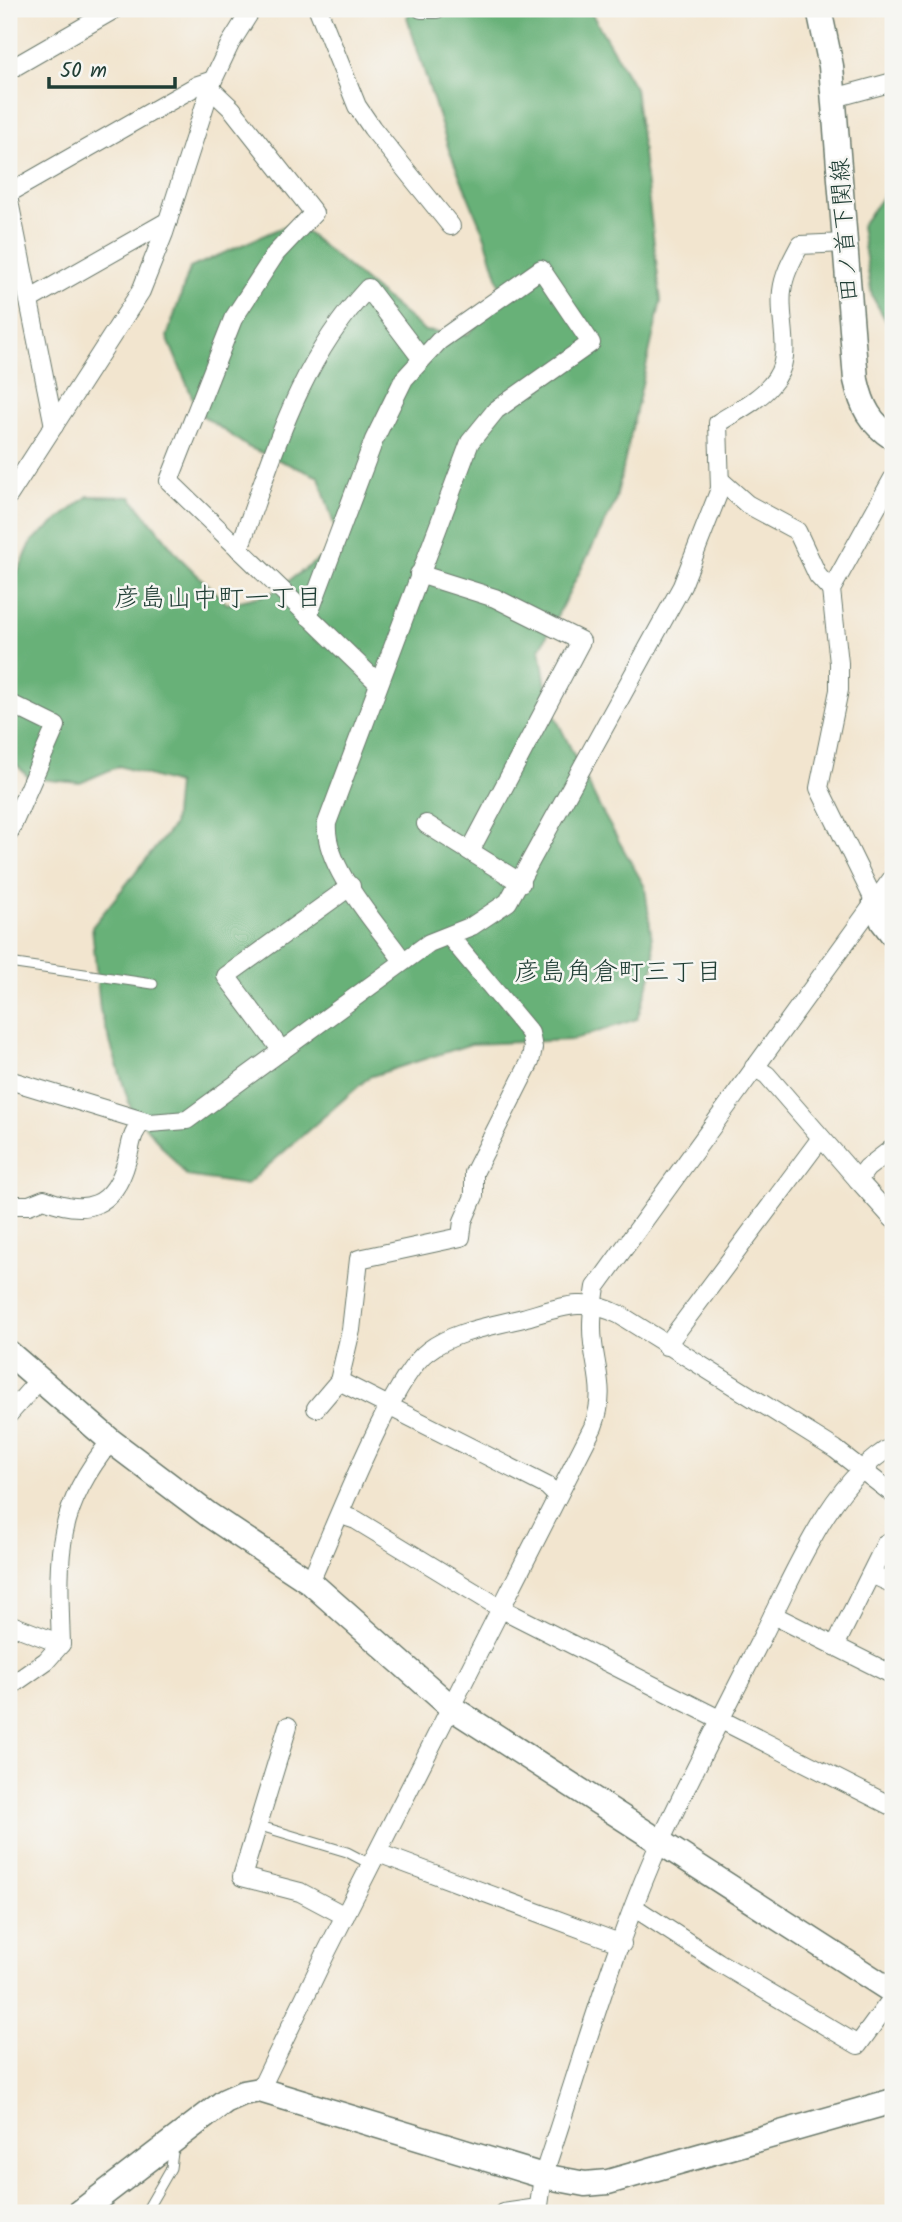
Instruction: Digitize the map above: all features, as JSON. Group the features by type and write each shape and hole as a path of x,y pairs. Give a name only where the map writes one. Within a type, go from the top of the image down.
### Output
{"street":[{"path":"9,70 115,9"},
{"path":"9,495 141,291 168,221 212,84 230,44 252,9"},
{"path":"318,9 357,106 451,226"},
{"path":"421,9 437,9"},
{"name":"田ノ首下関線","path":"819,9 831,66 856,380 860,399 870,419 893,439"},
{"path":"834,98 893,82"},
{"path":"9,193 198,85 212,84"},
{"path":"212,84 314,213 276,253 233,319 169,481 378,683"},
{"path":"9,201 54,426"},
{"path":"29,300 168,221"},
{"path":"9,1080 144,1122 187,1119 429,943 450,937 508,902 521,883 682,586 706,531 720,480 718,424 770,387 782,367 785,348 782,289 792,261 800,246 845,243"},
{"path":"309,616 382,419 404,379 421,358 460,325 541,269 591,343 509,399 481,425 461,461 327,823 326,839 330,853 403,961"},
{"path":"239,549 313,360 345,313 368,288 421,358"},
{"path":"893,478 831,590 839,683 837,709 820,788 868,883 883,922 893,935"},
{"path":"720,480 747,504 797,531 818,576 831,590"},
{"path":"419,574 495,598 581,641 470,851"},
{"path":"9,703 56,726 9,833"},
{"path":"426,824 521,883"},
{"path":"260,2090 345,1916 593,1427 601,1399 592,1327 596,1287 893,877"},
{"path":"282,1051 226,976 351,886"},
{"path":"316,1408 339,1381 351,1330 359,1259 461,1237 463,1221 474,1196 474,1172 530,1062 533,1048 530,1033 450,937"},
{"path":"754,1066 767,1075 893,1219"},
{"path":"9,1205 23,1206 44,1199 73,1209 88,1209 96,1204 122,1175 132,1132 144,1122"},
{"path":"666,1346 821,1138"},
{"path":"858,1180 867,1168 893,1148"},
{"path":"310,1581 389,1407 419,1358 450,1338 578,1303 594,1305 620,1315 861,1468 893,1494"},
{"path":"9,1353 38,1381 111,1441 209,1515 310,1581 452,1708 893,1992"},
{"path":"9,1414 38,1381"},
{"path":"339,1381 547,1486 558,1496"},
{"path":"9,1686 46,1661 61,1644 59,1585 62,1529 74,1499 97,1458 111,1441"},
{"path":"503,2213 538,2211 543,2176 622,1944 661,1842 773,1615 832,1505 861,1468 893,1446"},
{"path":"341,1515 355,1520 502,1609 893,1807"},
{"path":"835,1646 886,1543"},
{"path":"871,1574 893,1584"},
{"path":"773,1615 893,1675"},
{"path":"9,1624 61,1644"},
{"path":"288,1726 242,1877 300,1892 345,1916"},
{"path":"375,1859 622,1944"},
{"path":"635,1908 718,1962 858,2045 893,1997"},
{"path":"81,2212 225,2101 243,2093 260,2090 543,2176 585,2184 608,2182 893,2101"}],"lane":[{"path":"9,963 153,984"},
{"path":"257,1825 375,1859"},
{"path":"145,2213 171,2168 175,2140"}],"green space":[{"path":"413,9 589,9 635,88 661,301 615,503 540,649 549,704 600,808 645,887 655,963 637,1019 572,1040 471,1044 369,1077 246,1185 187,1176 131,1109 100,1010 92,927 173,826 177,784 119,766 80,783 29,778 9,756 9,592 32,541 88,496 131,497 181,559 227,604 270,594 340,544 319,477 248,447 199,413 167,337 190,268 294,222 425,331 467,335 504,299 485,237 449,150 407,17"},
{"path":"893,182 893,333 872,296 861,226"}],"district":[{"name":"彦島山中町一丁目","path":"218,597"},
{"name":"彦島角倉町三丁目","path":"618,971"}]}
